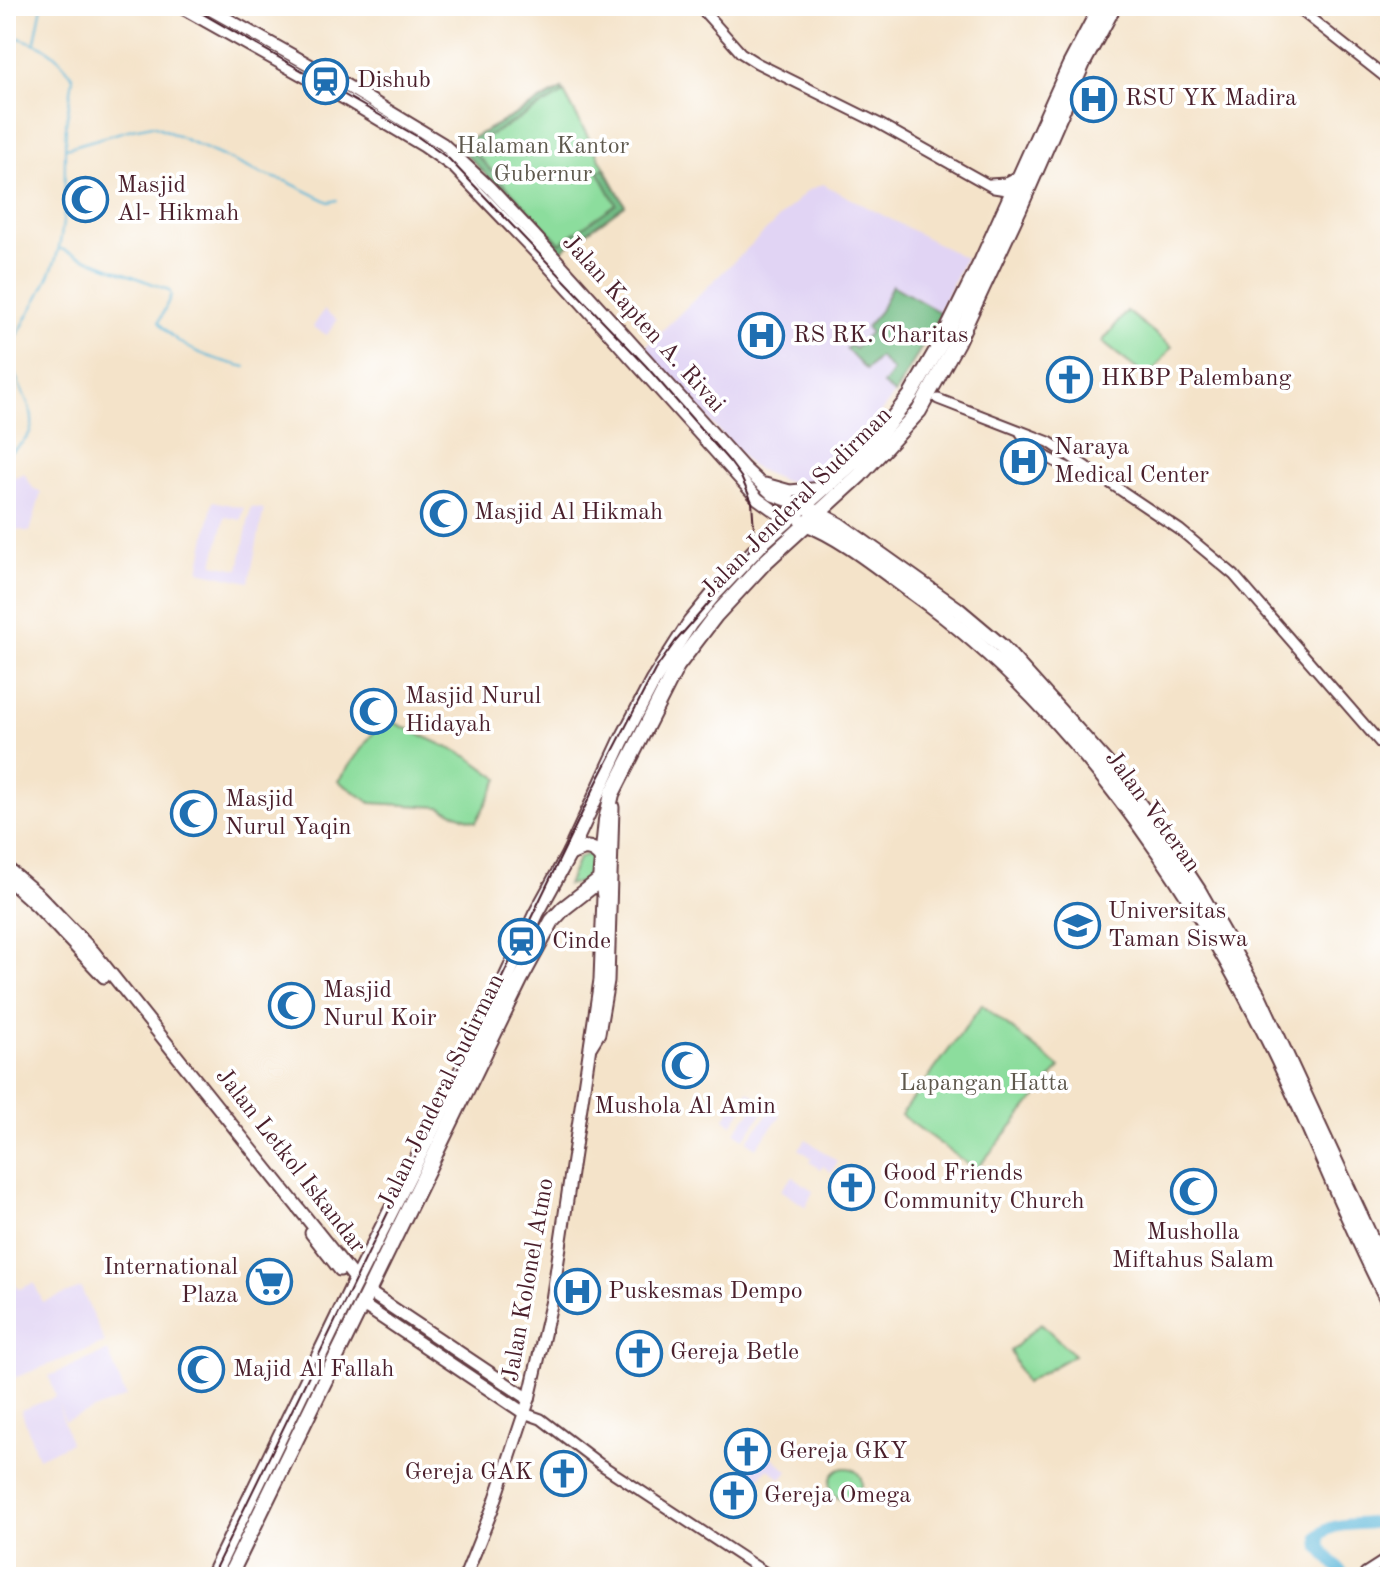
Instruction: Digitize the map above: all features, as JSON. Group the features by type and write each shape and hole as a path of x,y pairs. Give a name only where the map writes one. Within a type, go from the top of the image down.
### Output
{"highway":[{"name":"Jalan Jenderal Sudirman","path":"229,1577 369,1304 520,980 552,921 600,880 612,794 656,705 694,642 759,568 860,475 936,392 1070,65 1101,6"},
{"name":"Jalan Jenderal Sudirman","path":"212,1577 536,914 569,854 621,742 669,654 714,594 877,438 911,395 942,341 1114,6"},
{"path":"837,524 834,506 905,435 936,392"},
{"path":"804,506 813,518"},
{"path":"792,517 813,518"},
{"name":"Jalan Veteran","path":"813,518 837,524 957,609 1001,646 1116,774 1198,890 1259,997 1390,1280"},
{"name":"Jalan Veteran","path":"813,518 950,618 992,654 1083,755 1144,831 1220,951 1273,1049 1390,1304"},
{"path":"569,854 585,847 596,850 601,857"}],"main road":[{"path":"179,6 439,149"},
{"path":"205,7 326,74 456,162"},
{"name":"Jalan Kapten A. Rivai","path":"456,162 534,235 757,481 773,495 804,506"},
{"name":"Jalan Kapten A. Rivai","path":"456,162 758,499 776,512 792,517"},
{"path":"757,481 790,491 826,487"},
{"path":"589,1049 599,1033 608,981 609,885 614,823 612,794"},
{"path":"6,867 40,896 90,947 188,1073"},
{"path":"6,878 89,959 188,1073"},
{"name":"Jalan Kolonel Atmo","path":"465,1577 493,1507 529,1399 557,1270 600,980 603,896 600,880"},
{"name":"Jalan Letkol Iskandar","path":"188,1073 355,1283"},
{"path":"369,1304 383,1302 529,1399"},
{"path":"369,1304 524,1413"}],"street":[{"path":"699,6 747,57 1001,190 1021,184"},
{"path":"1295,6 1390,81"},
{"path":"936,392 1064,451 1089,471 1180,530 1234,575 1390,754"},
{"path":"1021,433 1034,449 1057,462 1080,473 1089,471"},
{"path":"1057,462 1064,451"},
{"path":"529,1399 541,1419"},
{"path":"524,1413 541,1419 600,1464 772,1577"},
{"path":"1364,1577 1365,1573 1390,1557"}],"shaded area":[{"name":"RS RK. Charitas","path":"823,184 965,258 939,311 892,285 880,312 866,327 870,332 855,349 846,349 866,370 878,356 894,371 883,385 895,394 850,451 816,482 804,485 784,481 752,467 643,349 807,191"},
{"path":"324,310 337,320 327,335 313,327"},
{"path":"24,473 33,488 41,493 30,532 6,527 6,481"},
{"path":"213,501 244,508 241,520 225,517 213,564 239,569 251,507 264,509 249,582 199,571"},
{"path":"748,1091 757,1097 751,1105 747,1103 732,1125 724,1119"},
{"path":"759,1100 768,1106 744,1139 735,1132"},
{"path":"772,1109 781,1115 756,1148 747,1141"},
{"path":"806,1139 838,1162 831,1172 810,1162 812,1158 799,1149"},
{"path":"793,1176 813,1191 806,1207 781,1190"},
{"path":"14,1281 19,1289 34,1283 43,1302 81,1288 105,1343 14,1378 6,1358 6,1285"},
{"path":"108,1351 126,1397 65,1421 58,1403 70,1443 38,1458 21,1410 56,1397 49,1376"},
{"path":"764,1450 788,1471 782,1479 768,1468 751,1487 739,1477"}],"green space":[{"name":"Halaman Kantor Gubernur","path":"562,89 625,205 560,251 458,146"},
{"path":"562,89 564,93 469,147 560,243 616,204 598,171 604,168 625,205 560,251 458,146"},
{"path":"892,285 941,313 895,394 883,385 893,371 879,357 866,370 846,349 850,345 855,349 870,332 866,327 880,311"},
{"path":"1127,311 1172,347 1148,378 1102,342"},
{"path":"384,718 469,757 499,779 476,822 440,807 371,803 338,781"},
{"path":"587,854 593,861 586,881 567,885 578,859"},
{"name":"Lapangan Hatta","path":"982,1005 1060,1068 976,1170 901,1115"},
{"path":"1041,1323 1074,1355 1025,1383 1010,1351"},
{"path":"846,1468 857,1473 862,1484 857,1495 846,1500 835,1495 830,1484 835,1473"}],"waterway":[{"path":"35,41 42,6"},
{"path":"6,34 45,48 59,59 73,77 66,125 64,202 59,247 48,277 12,347 16,377 32,417 31,430 23,442 6,454"},
{"path":"66,148 153,125 329,202 337,200"},
{"path":"61,249 169,290 171,295 159,322 167,332 198,352 246,367"},
{"path":"1346,1577 1320,1548 1319,1536 1335,1527 1372,1523 1390,1517"}],"tram line":[{"path":"189,6 418,137 449,159 646,366 730,462 741,477 752,502 754,530 752,544 742,565 675,642 655,670 597,782 211,1577"}],"place":[{"name":"Dishub","path":"326,81"},
{"name":"RSU YK Madira","path":"1094,99"},
{"name":"Masjid Al- Hikmah","path":"86,200"},
{"name":"RS RK. Charitas","path":"762,336"},
{"name":"HKBP Palembang","path":"1070,379"},
{"name":"Naraya Medical Center","path":"1023,462"},
{"name":"Masjid Al Hikmah","path":"443,513"},
{"name":"Masjid Nurul Hidayah","path":"374,711"},
{"name":"Masjid Nurul Yaqin","path":"194,814"},
{"name":"Universitas Taman Siswa","path":"1077,926"},
{"name":"Cinde","path":"521,942"},
{"name":"Masjid Nurul Koir","path":"292,1005"},
{"name":"Mushola Al Amin","path":"685,1065"},
{"name":"Good Friends Community Church","path":"852,1188"},
{"name":"Musholla Miftahus Salam","path":"1193,1191"},
{"name":"International Plaza","path":"269,1282"},
{"name":"Puskesmas Dempo","path":"577,1292"},
{"name":"Gereja Betle","path":"639,1353"},
{"name":"Majid Al Fallah","path":"202,1370"},
{"name":"Gereja GKY","path":"748,1452"},
{"name":"Gereja GAK","path":"564,1473"},
{"name":"Gereja Omega","path":"733,1496"}]}
